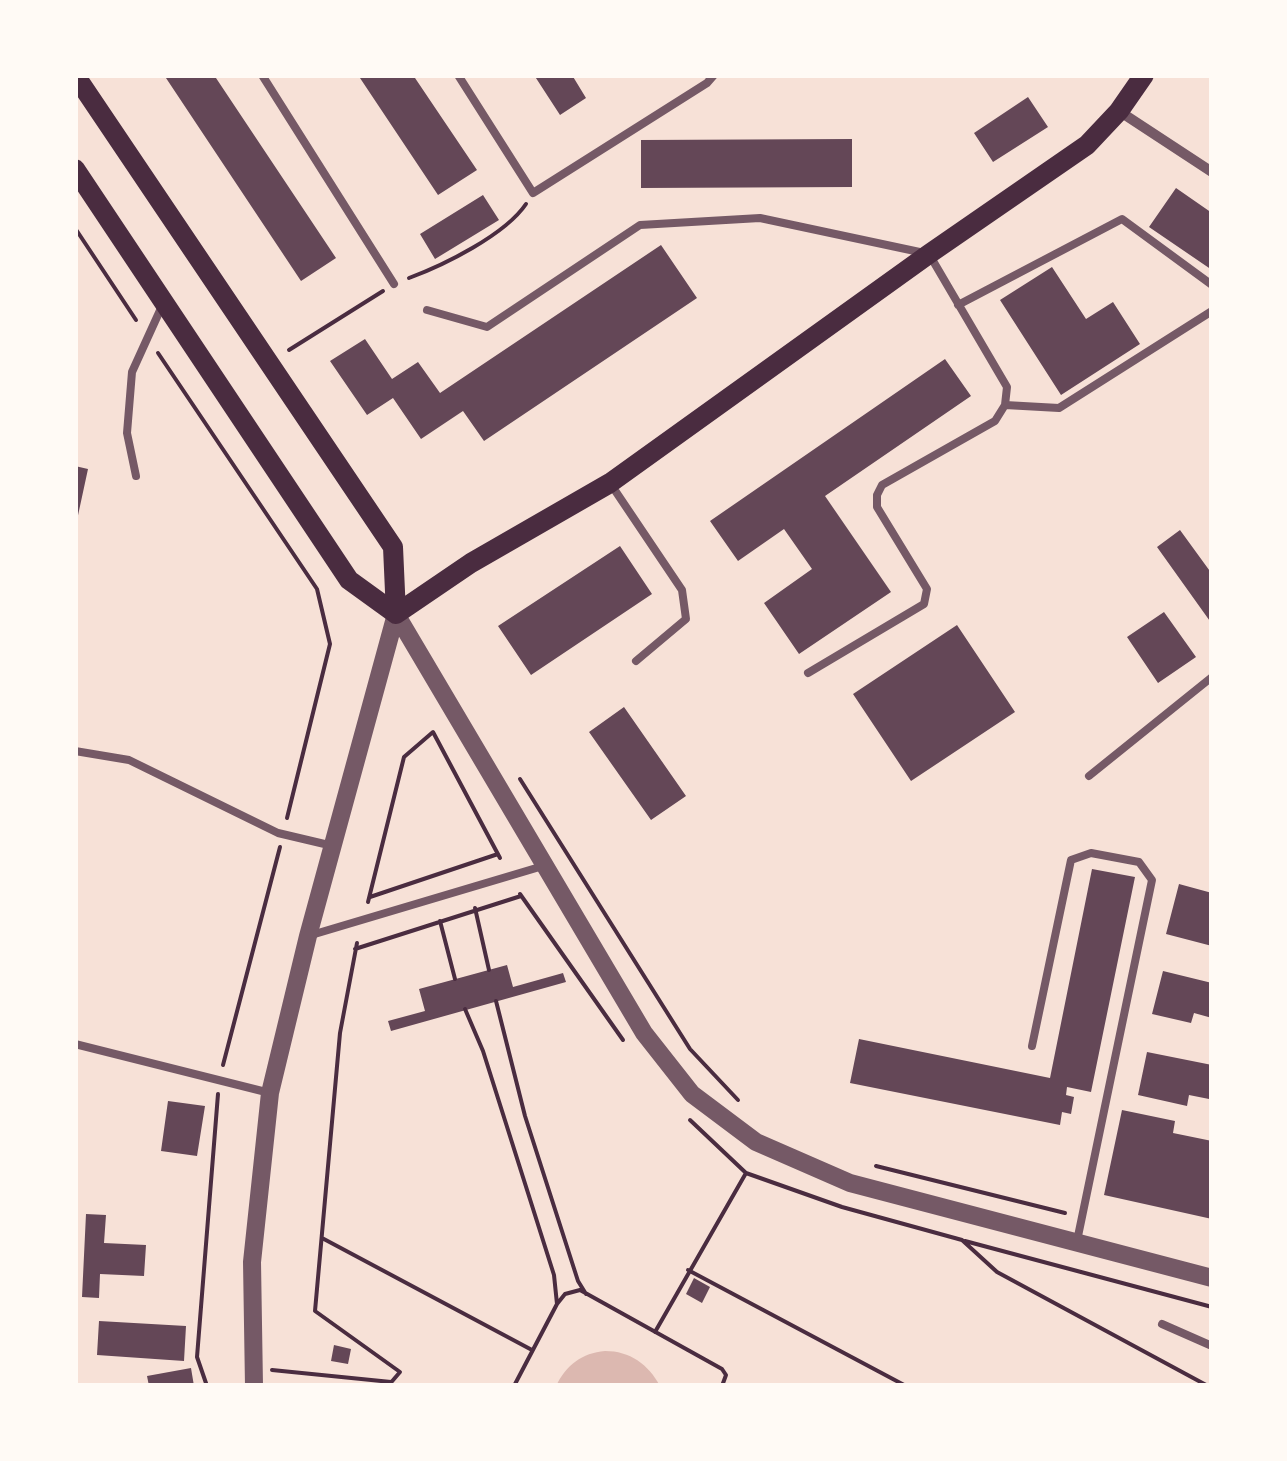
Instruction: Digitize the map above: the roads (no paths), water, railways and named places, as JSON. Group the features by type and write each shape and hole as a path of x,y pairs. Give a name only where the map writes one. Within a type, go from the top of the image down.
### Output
{"main road":[{"path":"396,614 472,563 610,483 1087,145 1119,111 1144,75"},
{"path":"75,76 392,547 396,614"},
{"path":"75,169 349,580 396,614"}],"street":[{"path":"1119,111 1212,172"},
{"path":"253,1377 252,1262 270,1093 308,936 396,614"},
{"path":"396,614 644,1033 692,1094 756,1142 850,1183 1212,1278"}],"lane":[{"path":"262,75 394,284"},
{"path":"458,75 532,193 714,75"},
{"path":"427,310 487,327 640,225 760,218 928,254 1007,387 1004,405 995,421 882,484 876,495 877,507 927,589 924,604 808,674"},
{"path":"958,305 1122,219 1212,285"},
{"path":"136,476 127,432 132,372 164,302"},
{"path":"1004,405 1060,408 1212,311"},
{"path":"610,483 682,590 686,619 636,660"},
{"path":"1089,776 1212,677"},
{"path":"75,751 128,760 283,834 333,846"},
{"path":"1032,1046 1071,860 1091,853 1139,862 1152,880 1076,1243"},
{"path":"308,936 543,866"},
{"path":"75,1044 270,1093"},
{"path":"1162,1324 1212,1346"}]}
